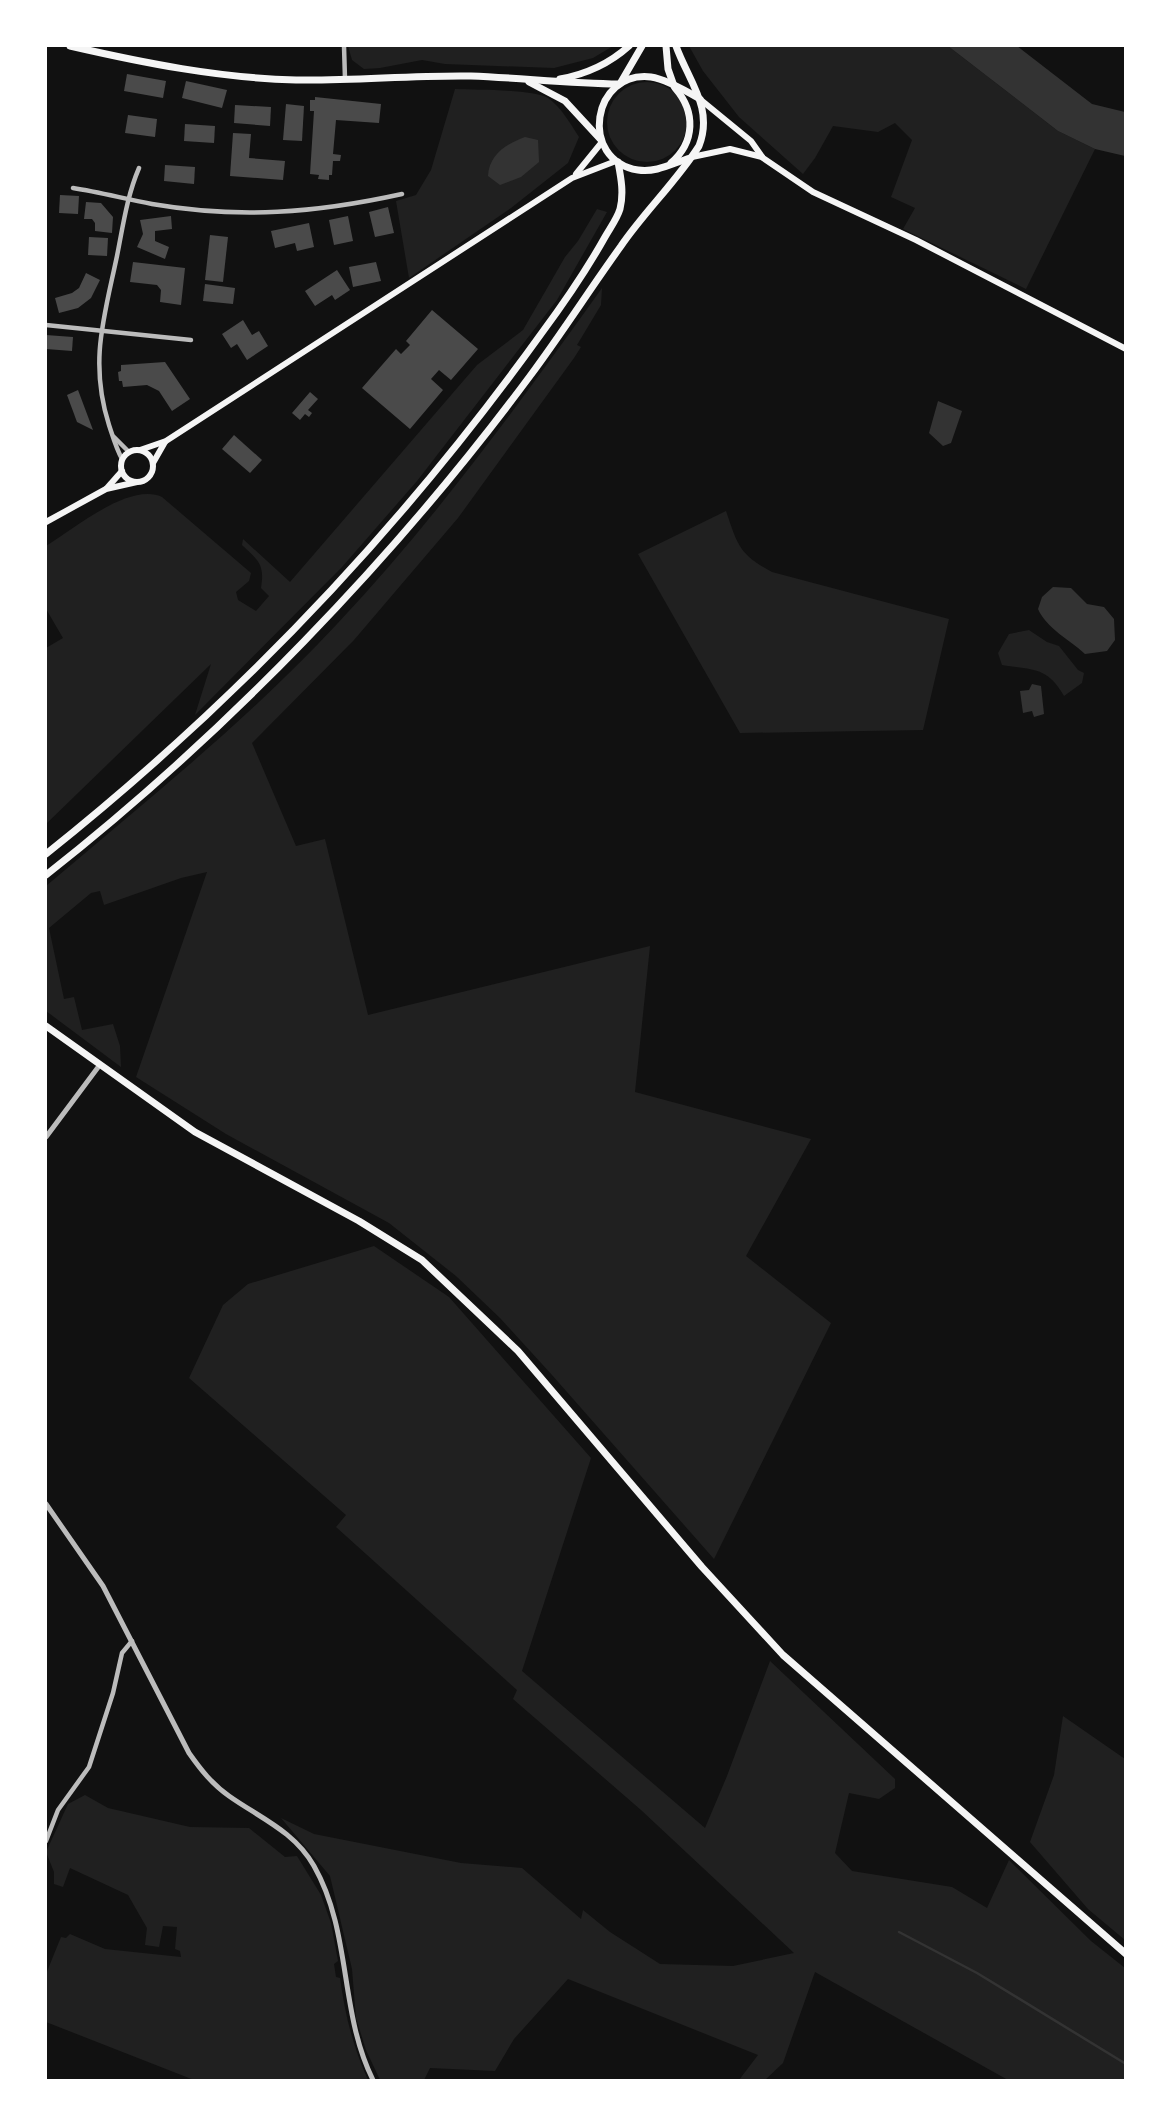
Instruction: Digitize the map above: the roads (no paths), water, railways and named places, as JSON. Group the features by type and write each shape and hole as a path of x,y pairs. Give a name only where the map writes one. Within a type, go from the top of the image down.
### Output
{"main road":[{"path":"70,46 215,74 296,80 469,76 576,84 620,83 649,77 701,100 751,141 763,158"},
{"path":"548,80 582,74 598,68 629,46"},
{"path":"106,489 122,471 122,459 129,452 166,441 572,178 587,163 601,141 601,108 642,46"},
{"path":"666,46 667,64 674,87 688,105 691,127 685,148 666,166"},
{"path":"46,875 84,845 220,724 301,643 384,554 458,467 529,377 622,244 699,146 705,127 701,100 676,46"},
{"path":"46,854 158,760 291,632 369,547 442,462 512,374 574,288 601,245 620,212 622,185 617,162 565,100 525,80"},
{"path":"572,178 617,162 638,170 654,170 692,157 730,149 763,158 821,197 916,240 1125,349"},
{"path":"46,522 106,489 137,482 149,476 166,441"},
{"path":"140,450 149,455 153,463"},
{"path":"122,471 137,482"},
{"path":"46,1026 195,1132 359,1221 422,1260 518,1351 702,1567 783,1655 1125,1954"}],"street":[{"path":"344,46 345,80"},
{"path":"122,459 116,448 99,381 100,331 128,199 139,168"},
{"path":"73,188 153,204 264,214 345,205 402,194"},
{"path":"46,325 191,340"},
{"path":"113,436 129,452"},
{"path":"46,1137 99,1066"},
{"path":"46,1504 103,1586 189,1753 205,1776 229,1796 278,1825 313,1864 334,1914 353,2027 373,2081"},
{"path":"46,1840 58,1810 89,1767 113,1693 122,1653 132,1641"}],"waterway":[{"path":"899,1932 977,1973 1126,2064"}]}
